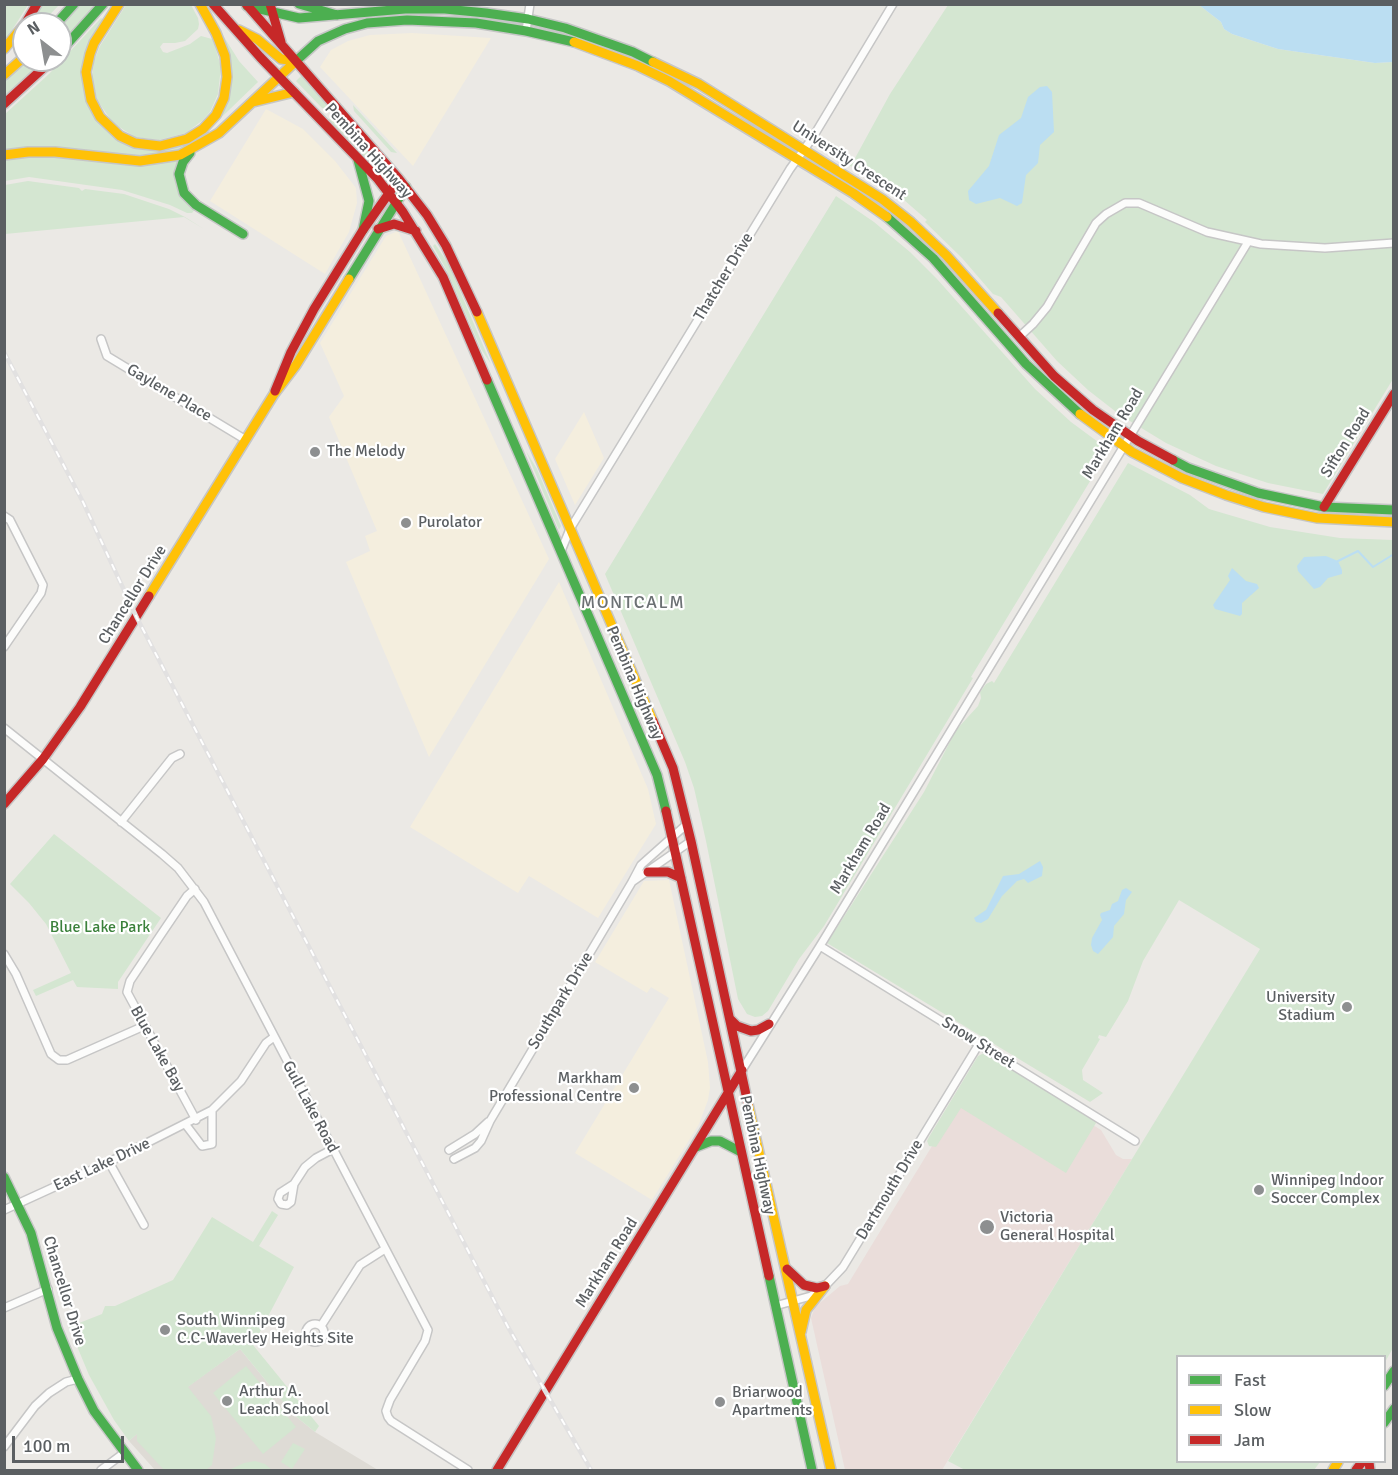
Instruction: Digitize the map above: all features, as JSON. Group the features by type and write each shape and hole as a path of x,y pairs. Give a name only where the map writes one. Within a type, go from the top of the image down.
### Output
{"main road":[{"path":"72,38 103,4"},
{"path":"119,4 94,43 90,54 87,82 91,100 100,117 120,136 135,143 160,146 178,143 203,129 216,115 224,98 227,77 225,56 216,33 200,4"},
{"name":"Pembina Highway","path":"213,4 279,77 357,157 389,193 416,231 442,277 657,775 673,838 676,862 812,1470"},
{"path":"299,4 337,15"},
{"name":"Pembina Highway","path":"247,5 403,183 430,220 456,265 673,768 831,1470"},
{"name":"University Crescent","path":"247,5 272,9 299,18 424,9 466,11 528,19 586,34 653,61 699,84 873,192 911,222 946,255 1043,365 1077,397 1130,436 1171,460 1223,482 1272,497 1324,507 1394,510"},
{"path":"272,9 282,45"},
{"name":"University Crescent","path":"195,148 219,133 311,46 327,36 350,27 375,22 407,20 452,21 526,31 576,43 638,66 669,81 853,193 906,232 940,266 1045,383 1077,412 1123,446 1182,478 1264,507 1317,518 1394,522"},
{"path":"233,27 257,39 281,59 296,61"},
{"path":"4,104 39,72"},
{"path":"251,103 294,92"},
{"path":"4,155 56,152 125,160 151,160 172,157 195,148"},
{"path":"195,148 181,166 179,178 182,188 193,203 243,234"},
{"path":"357,157 369,201 363,230"},
{"name":"Chancellor Drive","path":"274,394 279,378 302,331 363,230 389,193 403,183"},
{"name":"Chancellor Drive","path":"4,804 43,759 110,661 274,394 296,365 396,202 403,183"},
{"path":"378,230 394,224 416,231"},
{"name":"Sifton Road","path":"1324,507 1394,394"},
{"path":"648,872 668,872 681,878"},
{"path":"730,1019 737,1026 751,1030 758,1030 770,1024"},
{"name":"Markham Road","path":"497,1470 742,1070"},
{"path":"696,1147 711,1141 720,1141 741,1152"},
{"name":"Chancellor Drive","path":"4,1177 19,1204 35,1244 57,1328 78,1379 94,1411 138,1470"},
{"path":"786,1267 797,1280 804,1284 816,1288 825,1286"},
{"path":"801,1336 806,1310 825,1286"},
{"path":"803,1433 822,1431"}],"street":[{"path":"526,31 530,4"},
{"name":"Thatcher Drive","path":"561,551 570,529 893,4"},
{"path":"1019,338 1047,307 1096,223 1119,206 1129,202 1139,203 1207,232 1248,242 1308,248 1357,247 1394,243"},
{"name":"Markham Road","path":"742,1070 820,946 1248,242"},
{"name":"Gaylene Place","path":"101,339 107,356 246,440"},
{"path":"4,516 10,520 43,585 41,593 4,647"},
{"name":"Gull Lake Road","path":"4,728 178,868 204,902 428,1330 425,1341 390,1400 386,1411 387,1417 468,1470"},
{"path":"122,822 172,758 180,754"},
{"name":"Southpark Drive","path":"454,1159 475,1148 486,1133 490,1121 641,865 687,824"},
{"name":"Southpark Drive","path":"632,882 691,842"},
{"name":"Blue Lake Bay","path":"195,889 187,896 129,981 126,992 196,1120"},
{"name":"Snow Street","path":"820,946 1135,1141"},
{"path":"4,954 16,974 51,1054 59,1060 67,1060 144,1026"},
{"name":"East Lake Drive","path":"4,1210 186,1125 212,1110 231,1094 266,1043 274,1037"},
{"name":"Dartmouth Drive","path":"775,1306 811,1296 825,1286 843,1267 979,1044"},
{"path":"186,1125 202,1146 212,1144 212,1110"},
{"name":"Southpark Drive","path":"449,1150 476,1134 490,1121"},
{"path":"294,1184 304,1167 333,1149"},
{"path":"109,1162 144,1225"},
{"path":"321,1326 360,1265 385,1249"},
{"path":"4,1308 48,1289"},
{"path":"4,1447 35,1406 66,1382 78,1379"},
{"path":"101,1470 124,1453"}],"shaded area":[{"path":"412,33 491,38 413,166 320,67 331,50 348,41 370,35"},
{"path":"266,109 303,129 335,161 356,188 357,203 349,232 325,274 210,201"},
{"path":"398,231 549,559 429,757 346,562 370,551 365,536 377,531 329,417 344,396 320,343 386,236"},
{"path":"584,412 604,458 575,505 555,459"},
{"path":"559,582 648,789 656,824 598,918 529,876 518,893 410,827"},
{"path":"669,880 708,1062 710,1088 699,1124 652,1200 575,1153 669,998 651,987 647,993 595,962 644,881"},
{"name":"Victoria General Hospital","path":"985,1059 1101,1130 1116,1155 1123,1159 1132,1159 942,1470 845,1470 811,1318 815,1307 840,1286 848,1284"},
{"name":"Arthur A. Leach School","path":"240,1349 294,1415 315,1432 378,1470 155,1470 129,1441 187,1387"}],"green space":[{"path":"5,5 28,5 24,12 12,12 12,30 5,41"},
{"path":"40,5 59,5 52,12 36,12"},
{"path":"80,5 97,5 72,32 72,14"},
{"path":"126,5 191,5 198,18 198,29 185,41 163,43 160,47 163,52 167,53 190,44 201,36 212,39 221,67 218,94 210,112 186,133 159,140 135,137 113,123 97,100 92,77 94,61 100,46"},
{"path":"948,5 1199,5 1232,34 1278,49 1375,63 1393,62 1393,379 1323,494 1268,483 1216,466 1166,443 1120,415 1088,390 1057,361 1001,297 993,294 962,258 925,222 927,220 896,193 844,161 847,158 854,160 890,94"},
{"path":"101,18 104,20 85,59 100,122 163,149 183,145 224,106 221,32 239,61 258,82 199,139 184,149 140,157 79,149 42,148 5,151 5,114 51,72 72,72 72,49"},
{"path":"14,72 32,72 5,98 4,82"},
{"path":"301,76 329,110 322,108 296,81"},
{"path":"353,105 397,153 391,152 354,111"},
{"path":"337,118 387,173 390,182 328,119"},
{"path":"24,156 179,160 178,166 196,208 192,213 187,213 170,205 122,190 29,177 5,181 5,159"},
{"path":"28,181 79,188 82,191 85,189 124,194 169,209 185,217 204,229 184,217 5,234 5,185"},
{"path":"836,196 874,222 910,252 1035,389 1071,422 1109,450 824,926 799,959 768,1011 762,1016 755,1017 747,1014 738,999 694,788 605,574"},
{"path":"435,244 448,263 491,364 481,349 447,271 433,246"},
{"path":"526,451 537,469 561,526 559,530"},
{"path":"1128,463 1190,495 1209,509 1270,527 1340,538 1393,540 1393,1348 1386,1360 1386,1355 1176,1355 1176,1463 1319,1463 1314,1470 965,1470 948,1461 1260,949 1179,900 1143,961 1128,1001 1106,1037 1099,1035 1100,1039 1082,1070 1083,1080 1103,1093 1090,1102 827,943 924,792 956,730 978,706 981,698 980,692 986,684 992,681 994,683"},
{"name":"Blue Lake Park","path":"54,834 161,918 118,982 118,989 77,987 73,980 36,996 33,990 71,973 46,924 10,884"},
{"path":"988,1053 1095,1120 1096,1123 1066,1173 961,1108 936,1147 929,1146 927,1141 929,1137 978,1056"},
{"name":"South Winnipeg C.C-Waverley Heights Site","path":"272,1211 278,1215 259,1246 294,1267 253,1345 319,1426 315,1432 294,1415 240,1349 188,1387 211,1416 216,1438 212,1465 206,1470 164,1470 137,1441 137,1434 129,1441 114,1420 89,1375 69,1327 102,1314 105,1306 115,1306 173,1280 212,1217 253,1242"},
{"path":"246,1366 296,1427 263,1454 213,1393"},
{"path":"293,1443 305,1449 292,1469 281,1462"},
{"path":"255,1461 265,1464 272,1470 229,1470 244,1463"}],"water":[{"path":"1199,5 1393,5 1393,62 1375,63 1278,49 1232,34"},
{"path":"1047,86 1052,92 1054,132 1040,145 1038,163 1026,175 1022,203 1017,206 1000,198 976,204 969,200 968,191 989,166 999,135 1021,118 1028,97 1040,87"},
{"path":"1326,556 1338,561 1342,574 1328,578 1320,587 1314,589 1298,571 1297,566 1304,557"},
{"path":"1232,568 1246,581 1257,584 1259,588 1242,603 1240,616 1215,609 1213,605 1230,580 1228,576"},
{"path":"1040,861 1043,867 1042,876 1028,883 1024,879 1017,881 1002,896 988,919 981,923 976,922 974,918 986,910 1003,876 1019,874"},
{"path":"1126,888 1132,892 1126,900 1124,914 1114,926 1113,937 1098,954 1093,951 1091,945 1092,938 1102,920 1100,915 1110,910 1112,904 1118,901 1122,890"}],"waterway":[{"path":"1338,561 1358,551 1373,567 1394,554"}],"railway":[{"path":"4,352 83,502 137,618 508,1327 591,1470"}],"traffic: fast":[{"path":"67,12 74,4"},
{"path":"72,39 103,4"},
{"path":"299,4 337,15"},
{"path":"247,6 299,18 405,9 445,9 486,13 528,19 565,28 633,52 653,62"},
{"path":"296,61 318,41 345,29 367,23 407,20 476,23 574,42"},
{"path":"190,153 183,162 179,174 184,193 196,205 243,234"},
{"path":"358,160 369,201 363,230"},
{"path":"349,279 406,187"},
{"path":"887,217 933,258 1026,364 1080,414"},
{"path":"487,380 657,775 666,811"},
{"path":"1173,460 1188,468 1258,493 1324,507 1394,510"},
{"path":"696,1147 711,1141 720,1141 741,1152"},
{"path":"4,1177 31,1233 57,1328 78,1379 94,1411 138,1470"},
{"path":"769,1276 812,1470"},
{"path":"1386,1383 1394,1371"},
{"path":"1386,1420 1394,1409"}],"traffic: slow":[{"path":"119,4 94,43 90,54 86,72 91,100 100,117 120,136 135,143 160,146 187,139 203,129 216,115 224,98 227,77 225,56 216,33 200,4"},
{"path":"239,30 257,39 281,59 296,61"},
{"path":"4,49 12,39"},
{"path":"574,42 638,66 669,81 853,193 887,217"},
{"path":"4,155 55,152 140,161 180,155 219,133 296,61"},
{"path":"653,62 699,84 882,199 946,255 998,313"},
{"path":"4,75 12,68"},
{"path":"253,102 294,92"},
{"path":"149,596 274,394 296,365 349,279"},
{"path":"477,312 653,721"},
{"path":"1080,414 1132,452 1182,478 1226,495 1264,507 1317,518 1394,522"},
{"path":"748,1104 831,1470"},
{"path":"801,1332 806,1310 825,1286"},
{"path":"1333,1470 1337,1463"}],"traffic: jam":[{"path":"32,12 37,4"},
{"path":"213,4 260,57 377,178 403,212 443,277 487,380"},
{"path":"246,4 399,179 427,215 446,246 477,312"},
{"path":"270,4 281,42"},
{"path":"4,104 39,72"},
{"path":"275,391 291,352 314,309 363,230 399,179"},
{"path":"378,229 394,224 416,231"},
{"path":"998,313 1054,376 1093,410 1138,441 1173,460"},
{"path":"1324,507 1394,394"},
{"path":"4,804 43,759 80,707 149,596"},
{"path":"653,721 673,768 748,1104"},
{"path":"666,811 769,1276"},
{"path":"648,872 668,872 681,878"},
{"path":"730,1019 737,1026 751,1031 769,1024"},
{"path":"497,1470 742,1070"},
{"path":"787,1269 804,1285 817,1288 825,1286"},
{"path":"1356,1470 1361,1463"},
{"path":"1369,1463 1370,1470"}],"place":[{"name":"The Melody","path":"315,452"},
{"name":"Purolator","path":"406,523"},
{"name":"University Stadium","path":"1347,1007"},
{"name":"Markham Professional Centre","path":"634,1088"},
{"name":"Winnipeg Indoor Soccer Complex","path":"1259,1190"},
{"name":"Victoria General Hospital","path":"987,1227"},
{"name":"South Winnipeg C.C-Waverley Heights Site","path":"165,1330"},
{"name":"Arthur A. Leach School","path":"227,1401"},
{"name":"Briarwood Apartments","path":"720,1402"}],"district":[{"name":"MONTCALM","path":"633,603"}]}
